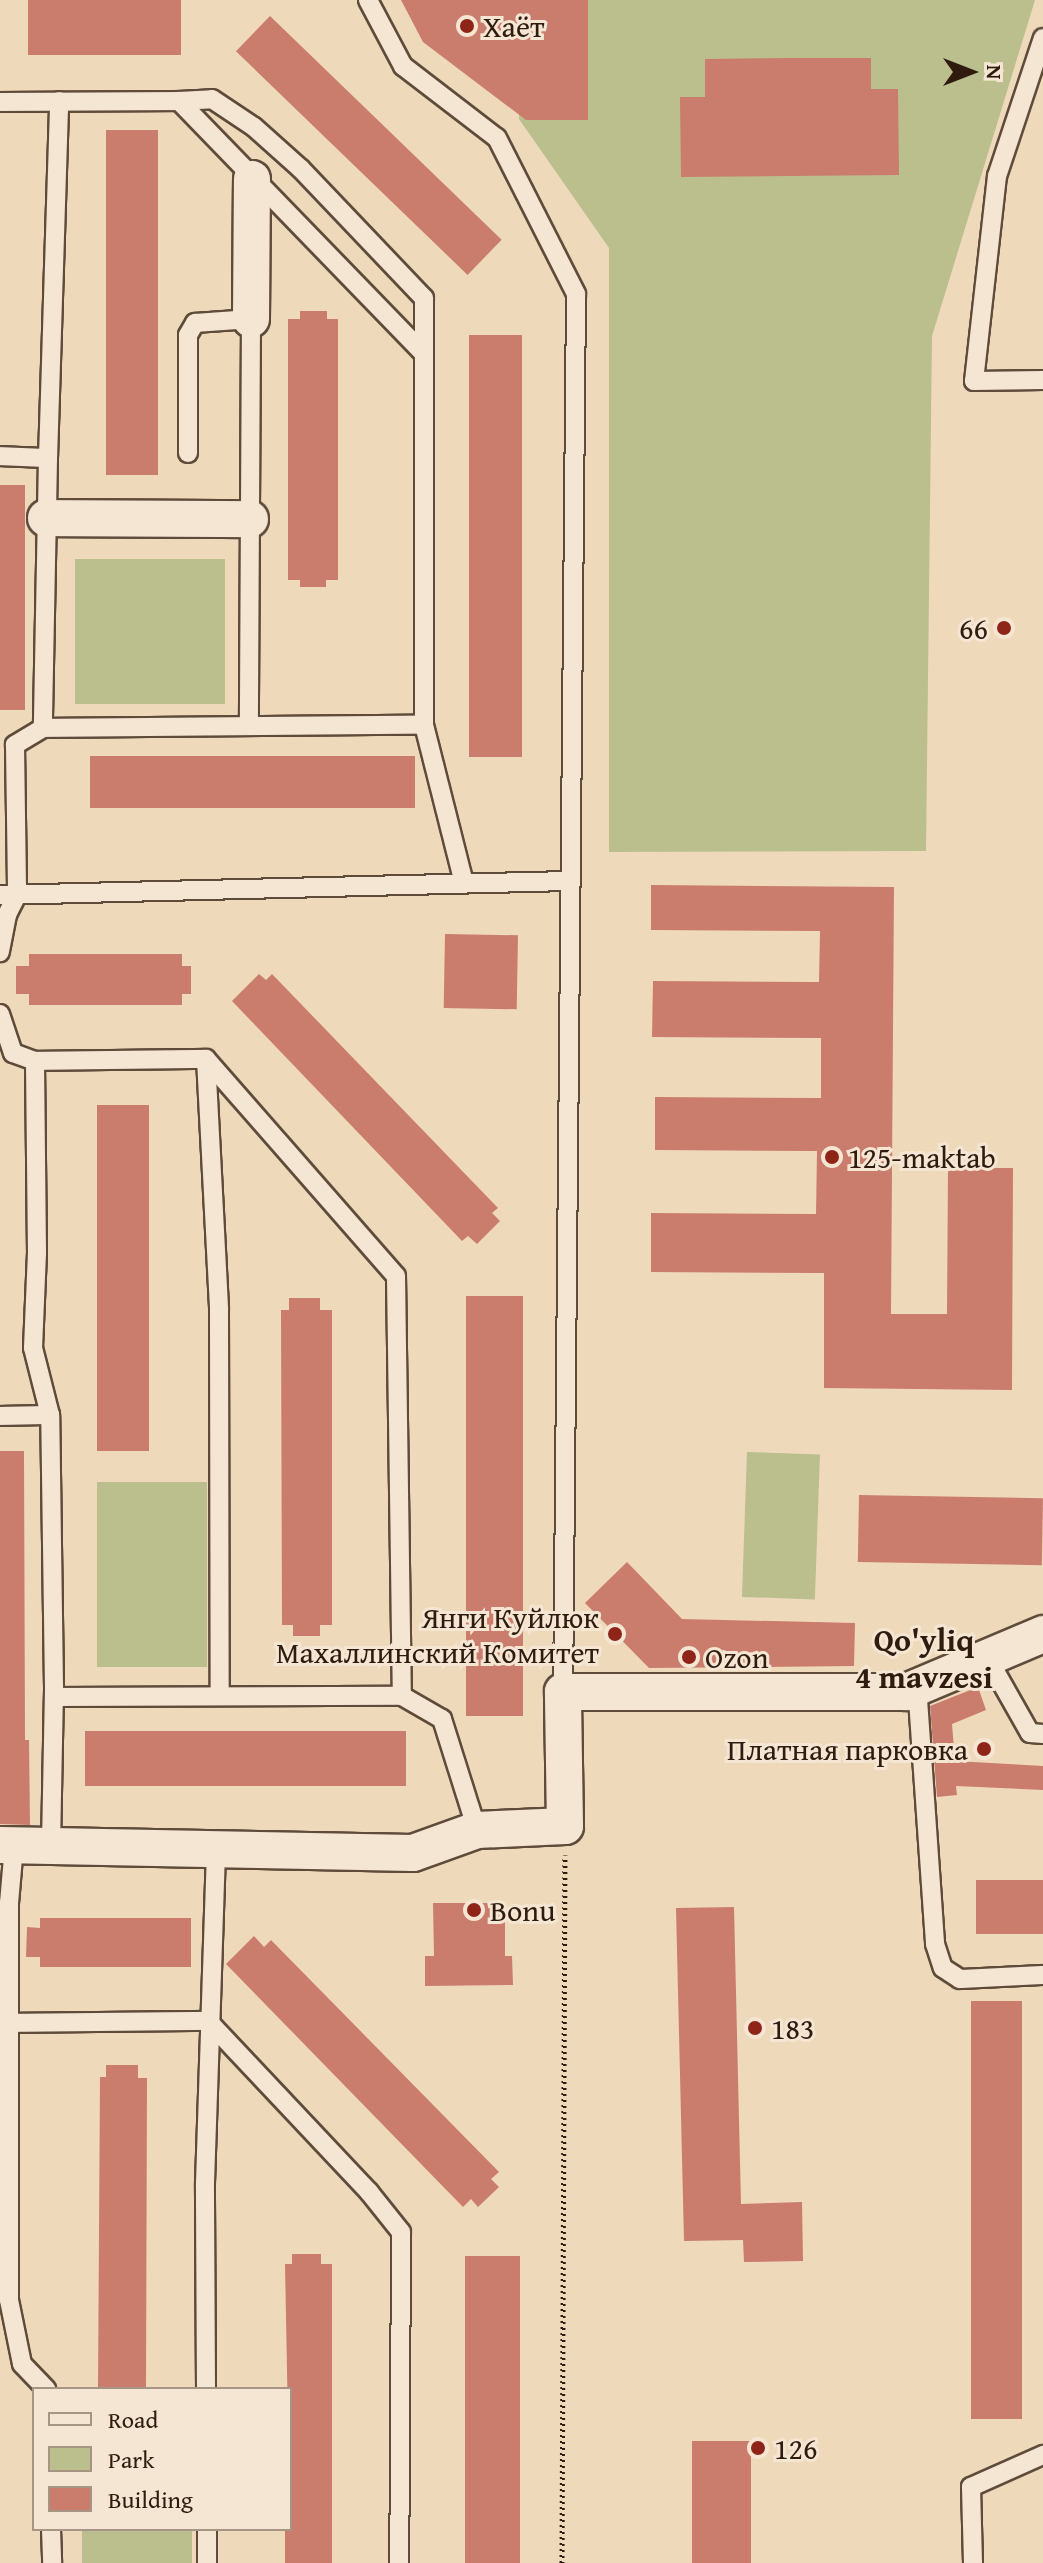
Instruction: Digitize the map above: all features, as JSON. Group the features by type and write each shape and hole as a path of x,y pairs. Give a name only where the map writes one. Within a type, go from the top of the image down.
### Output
{"street":[{"path":"251,319 252,179"},
{"path":"46,518 250,519"},
{"path":"7,1846 413,1853 477,1830 565,1826 563,1692 906,1692 1043,1634"}],"lane":[{"path":"368,0 403,66 497,138 576,294 563,1692"},
{"path":"1043,38 997,176 974,381 1043,380"},
{"path":"0,102 212,99 254,127 382,251 424,298 424,725 464,883"},
{"path":"43,728 59,101"},
{"path":"179,101 423,353"},
{"path":"188,453 188,335 195,323 251,319 249,725"},
{"path":"0,456 48,458"},
{"path":"0,952 9,895 15,745 43,728 424,725"},
{"path":"9,895 569,881"},
{"path":"0,1014 13,1053 35,1061 206,1059 396,1276 402,1696"},
{"path":"206,1059 219,1310 220,1696"},
{"path":"35,1061 37,1253 33,1348 50,1415 54,1697 51,1846"},
{"path":"0,1416 50,1415"},
{"path":"987,1657 1030,1733 1043,1734"},
{"path":"917,1685 935,1944 943,1968 960,1979 1043,1975"},
{"path":"54,1697 402,1696 442,1719 477,1830"},
{"path":"7,1846 9,2300 22,2364 44,2387"},
{"path":"206,2387 208,2021 216,1850"},
{"path":"10,2023 208,2021 369,2192 401,2232 399,2563"},
{"path":"973,2563 971,2487 1043,2455"},
{"path":"51,2531 52,2563"},
{"path":"207,2531 207,2563"}],"path":[{"path":"562,2563 565,1826"}],"green space":[{"path":"523,0 1035,0 932,336 926,851 609,852 609,248 519,119"},
{"path":"75,559 225,559 225,704 75,704"},
{"path":"747,1452 820,1455 815,1599 742,1597"},
{"path":"97,1482 207,1482 207,1667 97,1667"},
{"path":"82,2531 192,2531 192,2563 82,2563"}],"building":[{"path":"28,0 181,0 181,55 28,55"},
{"path":"401,0 588,0 588,120 526,120 423,42"},
{"path":"270,16 502,240 468,275 236,51"},
{"path":"871,58 871,89 898,89 899,175 681,177 680,97 705,97 705,59"},
{"path":"106,130 158,130 158,475 106,475"},
{"path":"300,311 327,311 327,319 338,319 338,580 326,580 326,587 300,587 300,580 288,580 288,319 300,319"},
{"path":"469,335 522,335 522,757 469,757"},
{"path":"0,485 25,485 25,710 0,710"},
{"path":"90,756 415,756 415,808 90,808"},
{"path":"651,885 894,887 891,1314 947,1314 948,1168 1013,1168 1012,1390 824,1388 824,1273 651,1272 651,1213 816,1214 817,1151 655,1150 655,1097 821,1098 821,1038 652,1037 653,981 819,982 820,931 651,930"},
{"path":"445,934 518,935 517,1009 444,1008"},
{"path":"29,954 182,954 182,966 191,966 191,994 182,994 182,1005 29,1005 29,994 16,994 16,966 29,966"},
{"path":"259,974 266,980 272,974 498,1208 492,1213 500,1221 477,1244 468,1236 462,1241 232,1001"},
{"path":"97,1105 149,1105 149,1451 97,1451"},
{"path":"466,1296 523,1296 523,1716 466,1716"},
{"path":"289,1298 320,1298 320,1310 332,1310 332,1625 320,1625 320,1636 293,1636 293,1625 282,1625 281,1310 289,1310"},
{"path":"0,1451 24,1451 25,1740 29,1740 30,1825 0,1824"},
{"path":"859,1495 1043,1498 1042,1565 858,1562"},
{"path":"627,1562 682,1619 855,1623 854,1666 649,1668 585,1603"},
{"path":"978,1687 986,1710 952,1724 955,1761 1043,1766 1043,1790 956,1786 957,1795 937,1797 930,1706"},
{"path":"85,1731 406,1731 406,1786 85,1786"},
{"path":"976,1880 1043,1880 1043,1934 976,1934"},
{"path":"433,1903 505,1903 505,1956 512,1956 513,1985 425,1986 425,1956 434,1956"},
{"path":"734,1907 741,2204 802,2202 803,2261 744,2262 743,2240 684,2241 676,1908"},
{"path":"40,1918 191,1918 191,1967 40,1967 40,1957 26,1957 27,1927 40,1928"},
{"path":"254,1936 264,1947 271,1940 499,2172 491,2179 499,2187 478,2207 471,2199 463,2207 226,1964"},
{"path":"971,2001 1022,2001 1022,2419 971,2419"},
{"path":"106,2065 138,2065 138,2078 147,2078 146,2387 98,2387 100,2077 106,2077"},
{"path":"292,2254 321,2254 321,2264 332,2264 332,2563 285,2563 285,2531 292,2531 292,2387 287,2387 285,2264 292,2264"},
{"path":"465,2256 520,2256 520,2563 465,2563"},
{"path":"692,2441 751,2441 751,2563 692,2563"}],"place":[{"name":"Хаёт","path":"467,26"},
{"name":"66","path":"1004,628"},
{"name":"125-maktab","path":"832,1157"},
{"name":"Янги Куйлюк Махаллинский Комитет","path":"615,1634"},
{"name":"Ozon","path":"689,1657"},
{"name":"Платная парковка","path":"984,1749"},
{"name":"Bonu","path":"474,1910"},
{"name":"183","path":"755,2028"},
{"name":"126","path":"758,2448"}],"district":[{"name":"Qo'yliq 4 mavzesi","path":"924,1660"}]}
